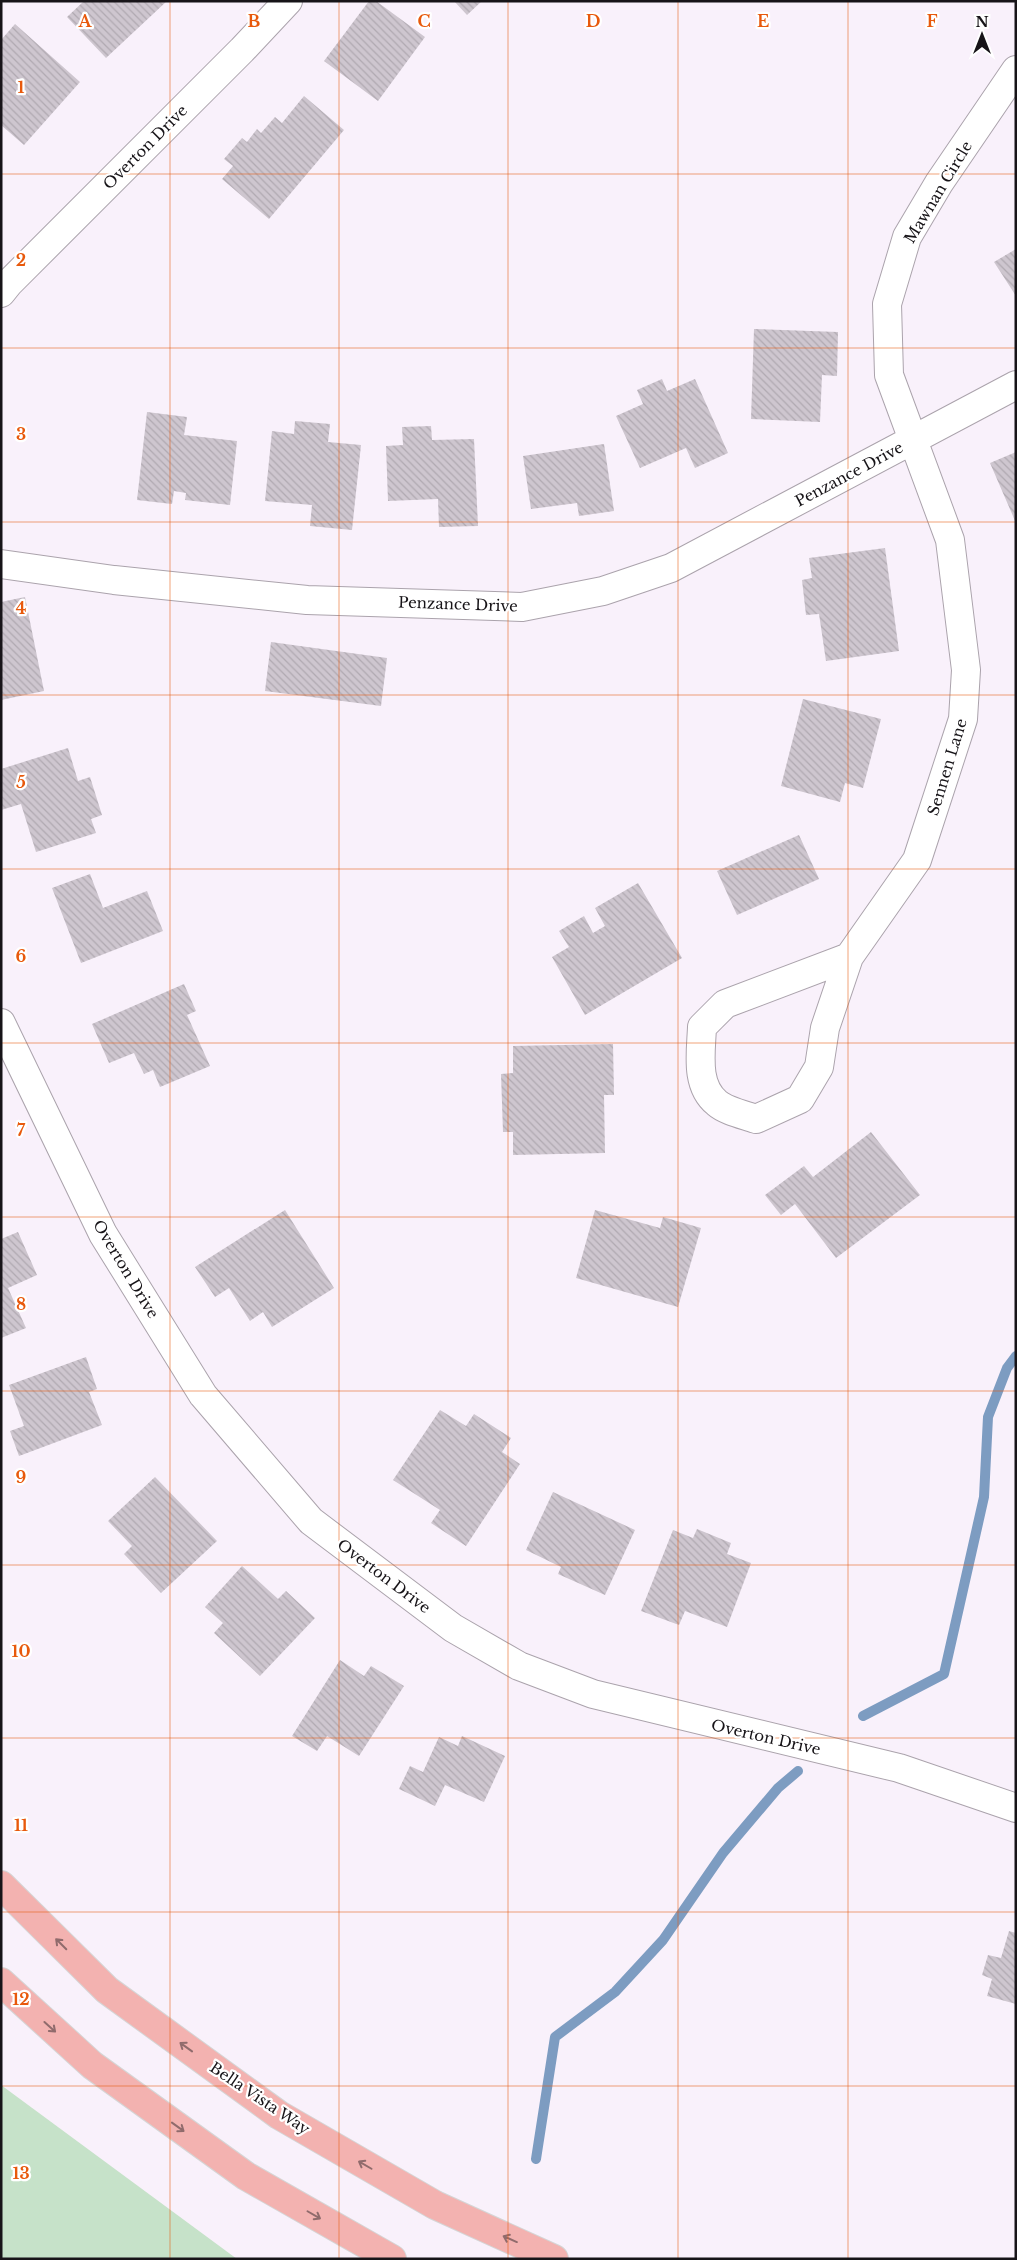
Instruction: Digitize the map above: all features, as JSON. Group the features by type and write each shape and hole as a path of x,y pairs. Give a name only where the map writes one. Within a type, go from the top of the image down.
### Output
{"main road":[{"name":"Bella Vista Way","path":"1,1885 107,1990 279,2114 436,2205 554,2259"},
{"path":"1,1982 92,2065 238,2170 392,2259"}],"street":[{"name":"Overton Drive","path":"1,293 242,50 288,1"},
{"name":"Mawnan Circle","path":"913,441 889,375 887,304 907,237 939,183 1016,70"},
{"name":"Penzance Drive","path":"1,564 114,580 307,600 522,607 603,591 671,568 1016,385"},
{"name":"Sennen Lane","path":"849,957 725,1004 702,1027 700,1066 704,1087 717,1104 756,1119 800,1099 819,1067 825,1028 849,957 917,860 964,719 966,670 950,540 913,441"},
{"name":"Overton Drive","path":"1,1024 103,1234 202,1395 311,1521 453,1628 519,1666 593,1694 899,1768 1016,1808"}],"green space":[{"path":"1,2085 237,2259 1,2259"}],"building":[{"path":"84,1 167,1 106,58 67,17"},
{"path":"369,1 376,1 425,37 378,101 324,61"},
{"path":"454,1 482,1 467,15"},
{"path":"15,24 80,82 24,145 1,125 1,40"},
{"path":"304,96 344,130 269,219 222,179 233,166 224,159 242,138 247,142 257,129 261,133 275,117 282,123"},
{"path":"1016,249 1016,296 994,262"},
{"path":"754,329 838,332 837,376 822,375 820,422 751,419"},
{"path":"662,379 667,391 695,379 728,453 695,468 686,448 640,468 616,416 643,404 637,390"},
{"path":"147,412 187,417 184,435 237,441 230,505 185,500 186,493 174,491 172,504 137,500"},
{"path":"295,421 330,424 328,442 361,445 352,530 310,526 312,505 265,501 272,431 294,434"},
{"path":"431,426 432,440 474,439 478,526 439,527 438,499 388,501 386,446 403,445 402,427"},
{"path":"604,444 614,511 579,516 577,503 531,509 523,456"},
{"path":"1016,452 1016,523 990,463"},
{"path":"885,548 899,651 826,661 819,614 806,615 802,580 812,578 809,558"},
{"path":"25,597 44,691 1,700 1,602"},
{"path":"271,642 387,658 381,706 265,691"},
{"path":"803,699 881,719 863,788 845,783 840,802 781,786"},
{"path":"68,748 78,781 90,777 102,815 91,819 96,833 36,852 21,804 1,810 1,769"},
{"path":"799,835 819,879 737,915 717,871"},
{"path":"90,874 103,908 147,891 163,931 81,963 52,888"},
{"path":"638,883 682,958 585,1015 552,957 569,947 559,931 584,916 593,933 605,926 595,908"},
{"path":"184,984 196,1011 187,1015 210,1066 160,1087 153,1070 144,1074 134,1053 109,1063 92,1024"},
{"path":"613,1044 614,1095 604,1095 605,1153 513,1155 513,1132 503,1132 501,1074 513,1073 513,1046"},
{"path":"871,1132 920,1195 836,1258 795,1204 781,1215 765,1195 804,1166 813,1177"},
{"path":"285,1210 334,1288 272,1327 263,1312 250,1321 229,1288 215,1297 195,1267"},
{"path":"595,1210 660,1228 663,1217 701,1228 678,1307 576,1278"},
{"path":"18,1232 37,1275 8,1288 26,1328 1,1338 1,1239"},
{"path":"86,1357 97,1389 89,1392 102,1425 19,1456 10,1431 24,1426 9,1385"},
{"path":"440,1410 466,1426 474,1414 511,1438 502,1452 520,1464 466,1546 431,1523 440,1510 393,1480"},
{"path":"155,1477 217,1541 161,1593 124,1554 132,1546 108,1521"},
{"path":"553,1492 635,1530 605,1595 558,1574 561,1567 526,1550"},
{"path":"697,1529 731,1543 727,1554 751,1563 727,1627 685,1611 679,1625 641,1611 673,1530 693,1538"},
{"path":"242,1566 278,1599 286,1591 315,1618 260,1676 214,1633 223,1623 205,1607"},
{"path":"340,1660 364,1676 371,1666 404,1686 359,1756 327,1736 317,1751 292,1736"},
{"path":"462,1736 505,1756 484,1802 445,1785 435,1806 399,1789 410,1766 423,1772 439,1737 458,1746"},
{"path":"1009,1931 1016,1933 1016,2004 987,1996 992,1979 982,1975 988,1955 1001,1958"}],"waterway":[{"path":"863,1716 944,1674 984,1497 988,1417 1007,1368 1016,1356"},
{"path":"536,2159 555,2037 615,1992 663,1940 723,1853 778,1788 798,1771"}]}
